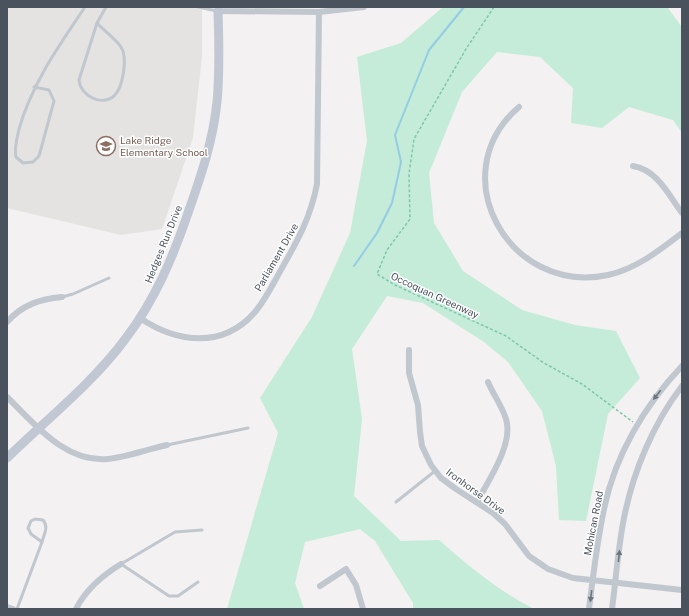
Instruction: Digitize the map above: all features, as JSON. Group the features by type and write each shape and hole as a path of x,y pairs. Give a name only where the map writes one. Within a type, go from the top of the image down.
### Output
{"street":[{"path":"218,9 319,10 364,7"},
{"name":"Hedges Run Drive","path":"7,458 95,374 126,338 140,318 164,275 176,248 207,157 217,102 219,74 218,9"},
{"name":"Parliament Drive","path":"140,318 161,331 174,336 193,339 214,337 232,330 247,320 256,311 275,280 304,230 314,201 317,184 319,10"},
{"path":"519,107 504,122 492,143 486,164 486,178 489,203 498,226 505,237 523,256 553,273 580,277 595,277 622,271 638,264 682,233"},
{"path":"633,166 643,168 654,175 682,213"},
{"path":"8,320 29,304 47,298 62,297"},
{"name":"Ironhorse Drive","path":"409,350 409,373 418,405 422,446 435,471 456,490 493,513 505,524 521,547 539,564 559,574 615,583 682,590"},
{"name":"Mohican Road","path":"589,609 592,580 604,508 618,463 637,425 657,395 682,366"},
{"path":"477,502 498,461 507,432 506,419 488,382"},
{"path":"612,609 624,519 637,471 654,431 682,386"},
{"path":"7,397 65,450 76,454 95,459 108,459 167,445"},
{"path":"76,609 89,590 99,580 121,564"},
{"path":"320,586 346,569 356,584 362,609"},
{"path":"7,607 13,609"}],"lane":[{"path":"34,87 49,90 54,101 38,156 33,162 23,163 16,157 14,149 34,87 53,54 85,7"},
{"path":"97,23 121,47 125,58 125,65 118,91 107,100 102,100 87,95 80,85 80,80 97,23 106,7"},
{"path":"198,7 218,9"},
{"path":"62,297 73,294 109,278"},
{"path":"167,445 248,428"},
{"path":"396,502 435,471"},
{"path":"17,609 42,542 46,528 46,523 42,520 35,519 30,522 28,528 31,534 42,542"},
{"path":"198,582 178,596 169,596 121,564 175,532 202,530"}],"path":[{"name":"Occoquan Greenway","path":"494,7 466,49 414,139 409,174 410,219 387,250 377,274 395,285 506,336 544,363 582,384 637,425"}],"shaded area":[{"path":"7,7 202,7 202,57 193,138 162,229 121,235 7,208"}],"green space":[{"path":"443,7 667,7 682,27 682,133 673,120 629,107 602,128 571,123 573,88 540,57 497,52 462,92 429,173 434,223 463,271 522,310 575,325 616,331 640,378 608,414 586,521 559,520 556,466 542,411 508,362 484,342 423,303 387,296 352,349 362,419 354,496 401,541 439,540 473,569 496,586 534,609 413,609 413,603 375,541 360,529 305,542 295,583 304,609 227,609 278,433 260,398 312,317 350,233 367,141 357,57 401,43"}],"waterway":[{"path":"354,266 377,233 392,203 401,162 395,135 429,50 464,7"}],"place":[{"name":"Lake Ridge Elementary School","path":"106,146"}]}
